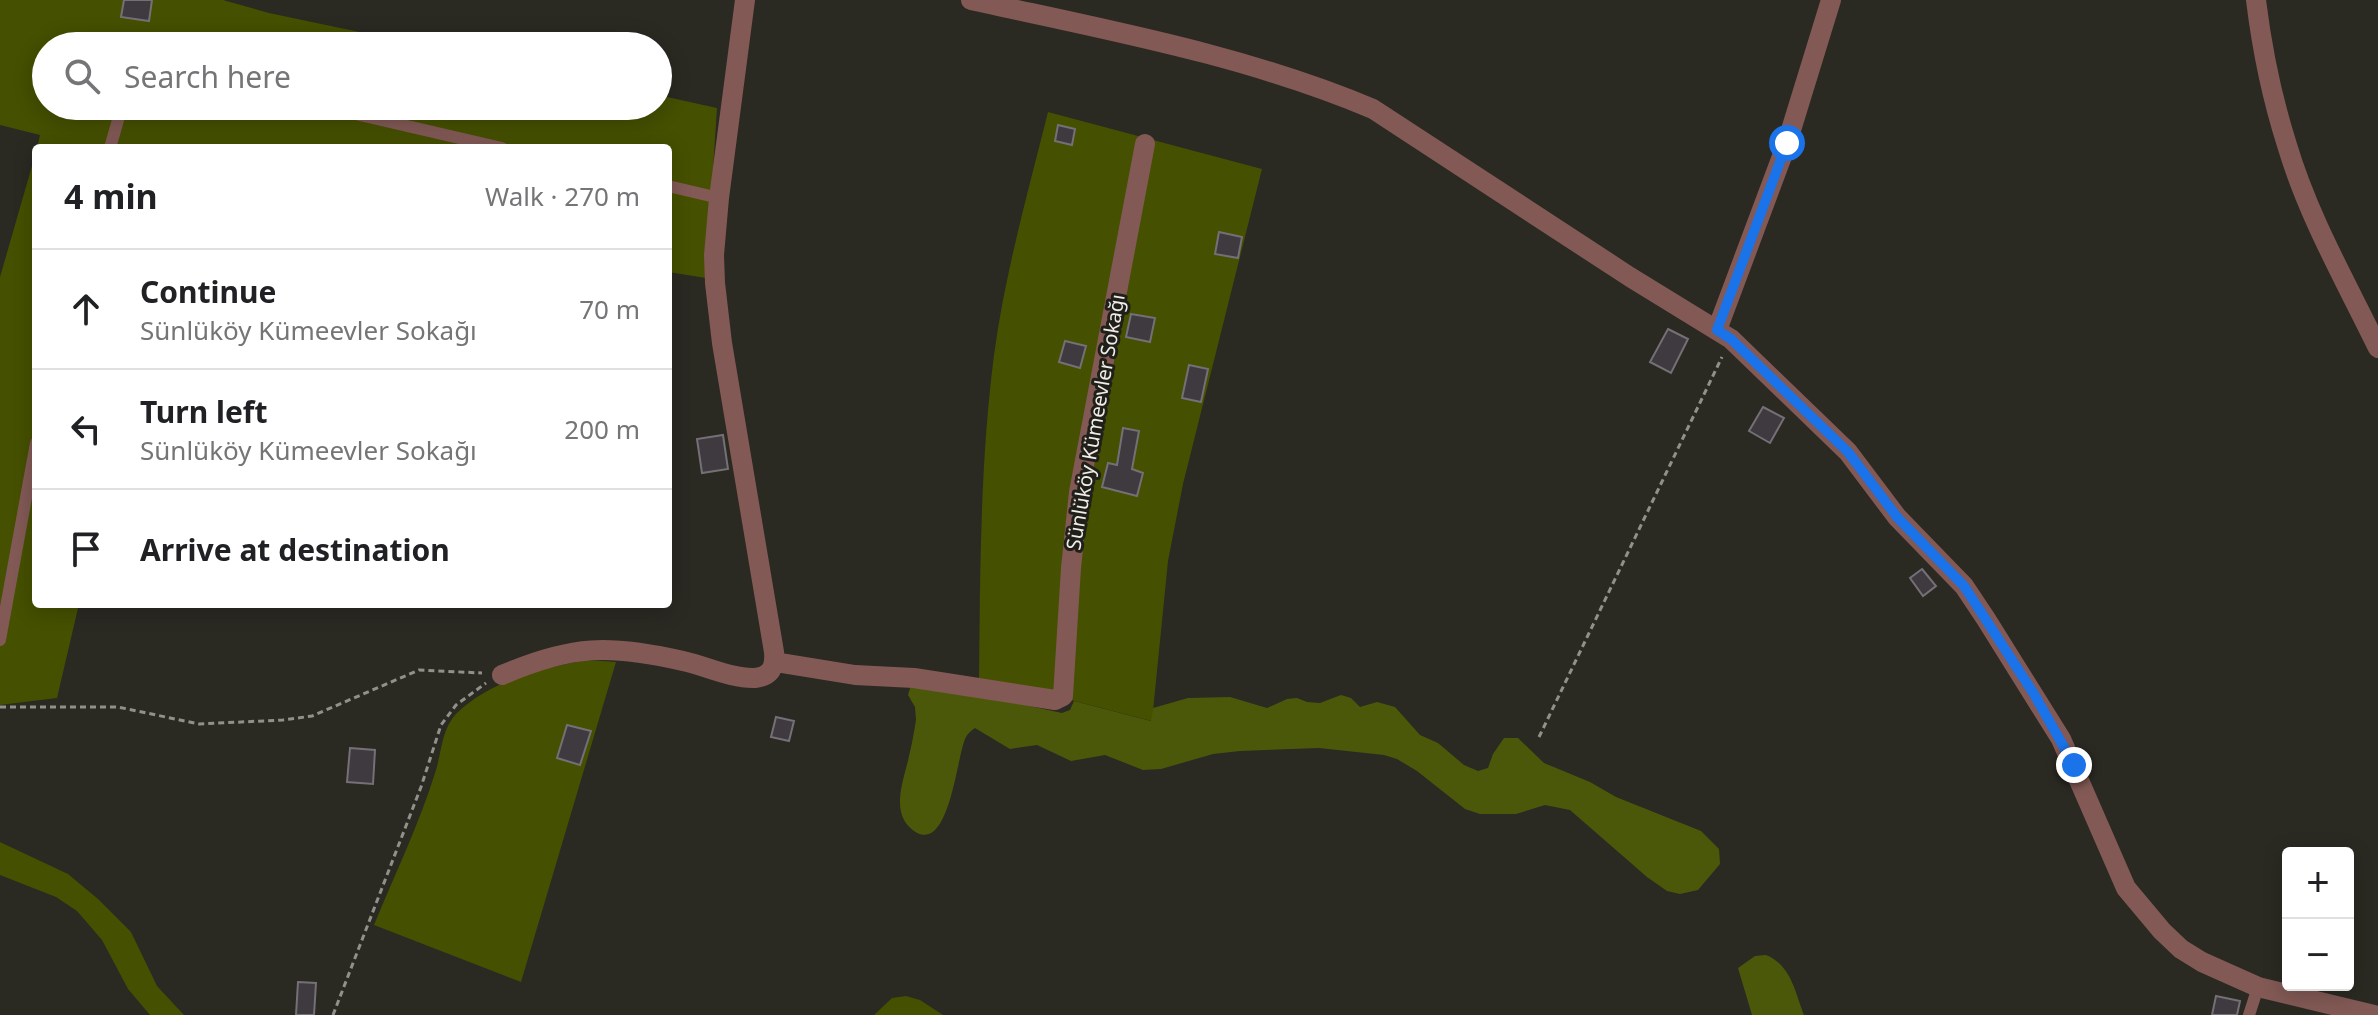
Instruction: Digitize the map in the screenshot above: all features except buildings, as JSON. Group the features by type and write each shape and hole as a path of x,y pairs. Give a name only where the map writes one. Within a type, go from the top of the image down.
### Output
{"street":[{"path":"502,675 541,658 586,649 636,653 754,678 772,671 775,662 717,309 714,255 745,0"},
{"path":"971,0 1102,27 1240,62 1373,109 1724,335 1848,452 1897,517 1964,586 2061,739 2116,870 2144,911 2181,949 2202,962 2258,987 2374,1015"},
{"path":"1724,335 1831,0"},
{"path":"2256,0 2287,147 2328,244 2378,348"},
{"name":"Sünlüköy Kümeevler Sokağı","path":"775,662 855,675 914,678 1058,700 1063,696 1077,504 1145,144"}],"lane":[{"path":"111,144 118,120"},
{"path":"381,120 485,144"},
{"path":"672,187 719,198"},
{"path":"0,640 32,465"},
{"path":"2249,1015 2258,987"}],"path":[{"path":"1539,737 1724,335"},
{"path":"0,707 118,707 199,724 283,720 312,716 419,670 502,675"},
{"path":"333,1015 421,787 441,725 446,715 469,693 502,675"}],"green space":[{"path":"0,0 223,0 359,32 32,32 32,120 672,120 672,98 717,108 706,278 672,273 672,144 38,144 40,135 0,125"},
{"path":"1048,112 1262,169 1183,484 1168,561 1152,721 1055,696 979,683 980,560 989,396 1011,263"},
{"path":"32,166 32,608 78,608 57,698 0,705 0,277"},
{"path":"587,660 616,662 521,982 374,925 423,809 445,732 452,719 485,692 501,684 535,672"},
{"path":"911,685 966,692 1062,713 1070,710 1074,701 1151,721 1153,708 1188,698 1230,697 1267,708 1287,699 1320,703 1341,695 1351,698 1360,707 1377,702 1395,707 1420,735 1438,743 1464,765 1478,771 1488,768 1504,738 1518,738 1544,763 1590,782 1616,797 1701,831 1719,849 1720,864 1698,890 1680,894 1667,891 1570,810 1545,805 1516,814 1480,814 1465,809 1417,771 1384,755 1319,748 1240,751 1213,754 1161,769 1143,770 1105,755 1071,761 1037,745 1010,749 975,728 963,746 944,816 936,829 926,835 906,824 900,806 916,720 915,707 908,695"},
{"path":"0,842 68,874 98,899 131,932 157,986 184,1015 150,1015 128,989 102,940 77,911 56,897 0,875"},
{"path":"1766,955 1787,972 1804,1015 1752,1015 1738,968 1755,956"},
{"path":"906,996 920,1000 943,1015 874,1015 892,998"}],"route":[{"path":"1787,143 1717,330 1731,339 1848,452 1897,517 1964,586 2034,694 2074,765"}]}
